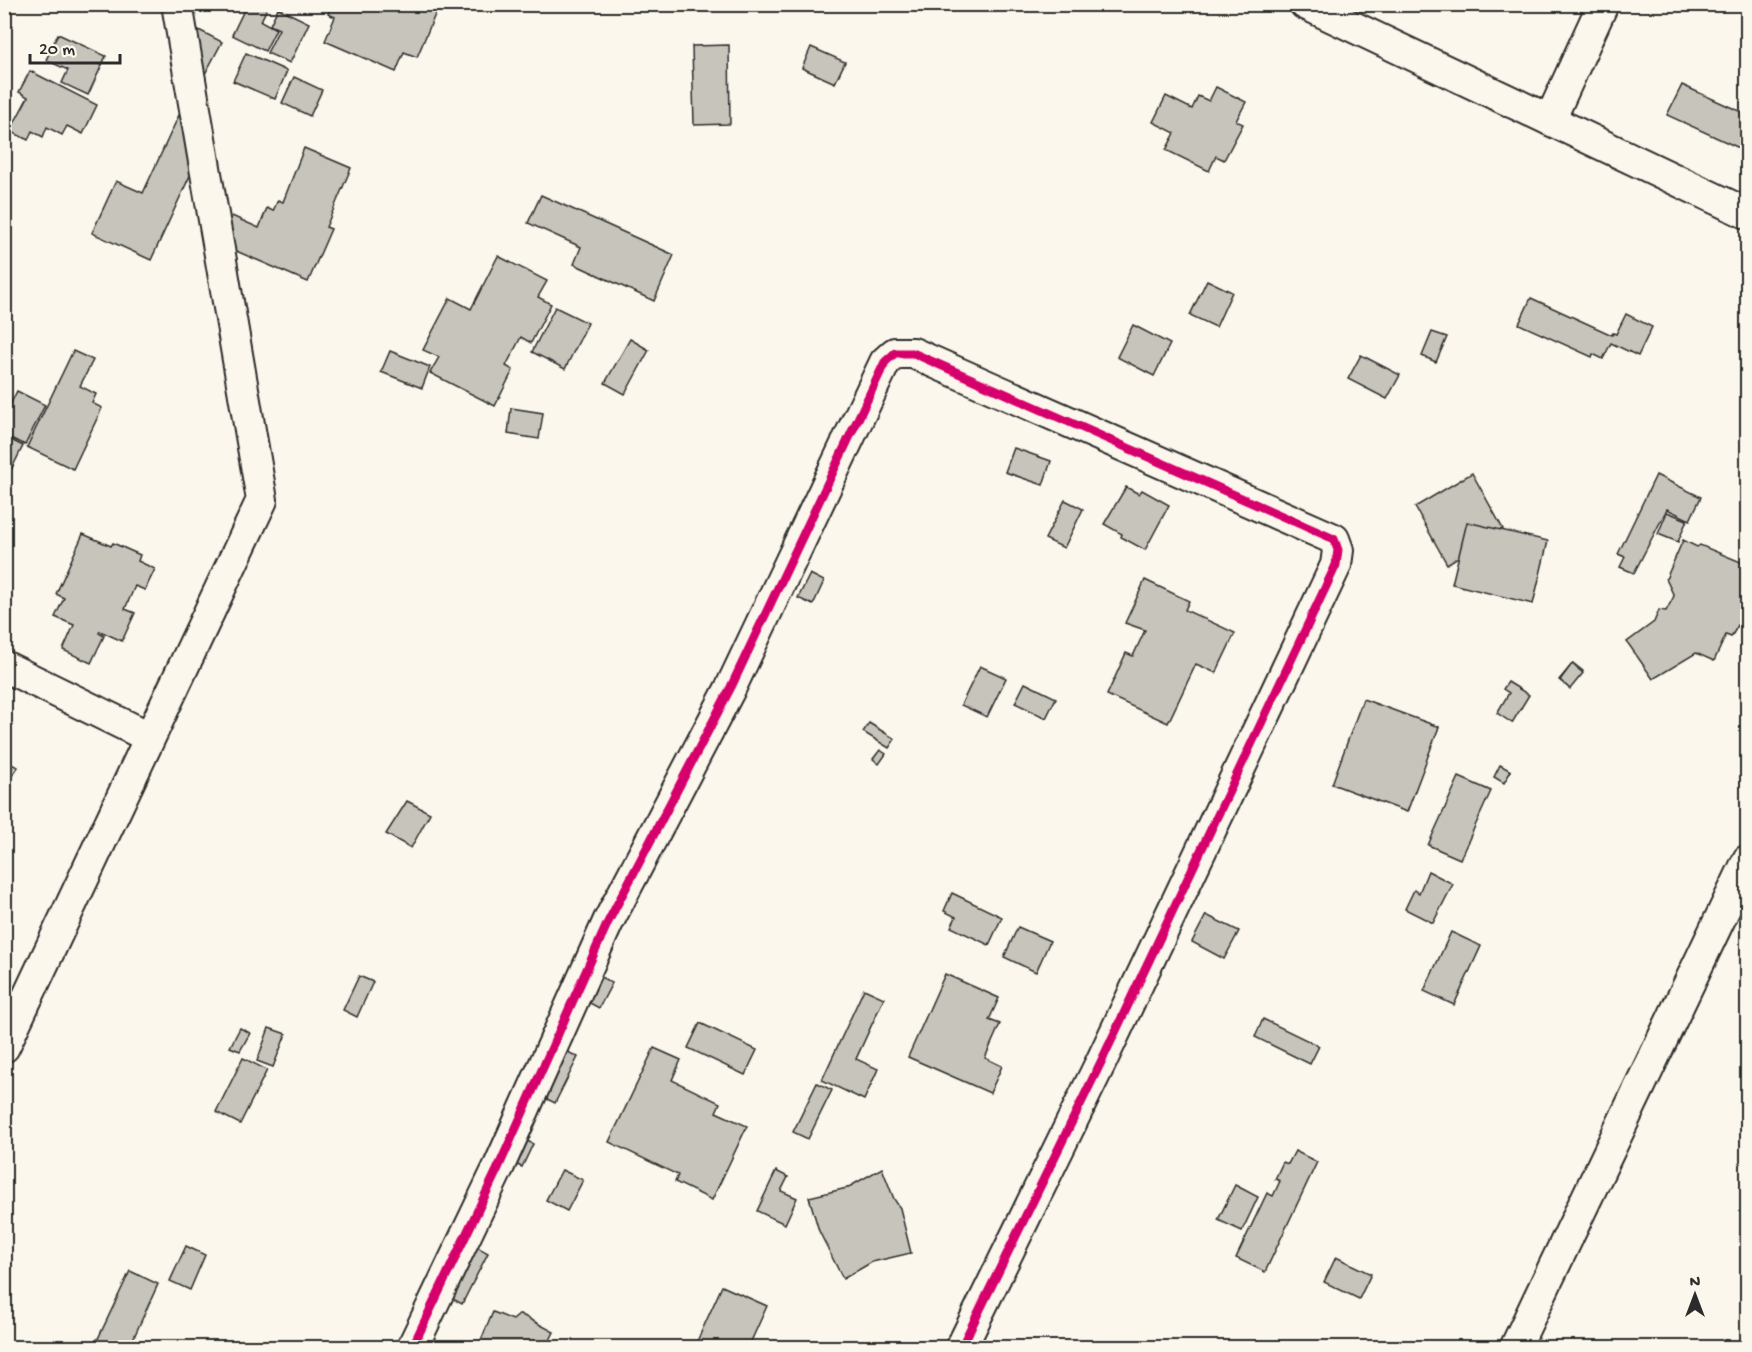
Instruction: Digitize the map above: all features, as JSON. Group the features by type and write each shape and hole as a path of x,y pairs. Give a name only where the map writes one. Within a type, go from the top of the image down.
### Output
{"street":[{"path":"4,1047 262,500 177,4"},
{"path":"1305,4 1748,214"},
{"path":"1550,120 1603,4"},
{"path":"412,1347 499,1166 608,922 731,687 885,362 896,353 913,353 1334,539 1338,550 1336,566 1101,1062 961,1347"},
{"path":"4,666 149,737"},
{"path":"1515,1347 1748,860"}],"building":[{"path":"247,4 268,6 261,21 276,29 265,51 232,35"},
{"path":"331,4 424,4 437,10 417,57 404,52 396,72 325,41 335,17 328,14"},
{"path":"278,8 309,23 290,63 267,53 279,29 270,25"},
{"path":"191,26 222,42 205,74 175,58"},
{"path":"58,34 106,56 88,95 62,83 68,70 46,60"},
{"path":"729,45 730,124 694,125 692,46"},
{"path":"811,47 845,62 835,83 802,68"},
{"path":"246,53 287,71 275,99 233,81"},
{"path":"30,71 97,105 83,134 67,126 62,135 47,127 43,137 32,131 28,140 10,131 28,97 19,92"},
{"path":"294,77 322,90 310,116 282,103"},
{"path":"1682,85 1748,115 1748,152 1667,115"},
{"path":"1216,87 1246,102 1236,121 1243,124 1224,160 1216,156 1209,171 1166,150 1175,133 1153,122 1166,96 1192,109 1198,96 1209,101"},
{"path":"179,115 211,130 151,260 92,233 116,181 143,193"},
{"path":"304,148 351,168 326,227 331,229 308,282 220,244 232,216 259,228 267,208 273,211 278,200 283,202"},
{"path":"541,195 674,255 654,301 574,264 581,247 528,223"},
{"path":"498,256 547,281 538,297 551,304 531,343 521,337 506,366 513,370 495,406 430,373 439,357 423,350 450,298 471,309"},
{"path":"1207,280 1232,292 1216,327 1190,315"},
{"path":"1531,298 1612,335 1616,334 1626,314 1652,327 1638,356 1611,343 1603,359 1593,354 1592,357 1519,324"},
{"path":"555,307 588,323 565,369 532,352"},
{"path":"1133,325 1170,344 1154,376 1117,357"},
{"path":"1432,332 1447,337 1436,362 1422,356"},
{"path":"630,339 649,350 625,394 605,383"},
{"path":"73,351 93,360 80,386 96,394 92,403 102,408 73,469 27,447"},
{"path":"390,351 430,367 422,388 381,372"},
{"path":"1361,355 1400,375 1387,399 1348,379"},
{"path":"17,391 45,405 25,445 4,435 4,417"},
{"path":"511,408 543,413 539,439 508,434"},
{"path":"5,437 23,446 4,484 4,439"},
{"path":"1014,448 1051,461 1043,485 1005,472"},
{"path":"1472,473 1503,529 1447,564 1415,507"},
{"path":"1656,475 1701,497 1690,520 1667,509 1634,573 1620,567 1625,557 1618,554"},
{"path":"1126,487 1139,494 1142,490 1169,505 1145,550 1121,537 1122,534 1104,524"},
{"path":"1065,500 1083,509 1064,548 1045,539"},
{"path":"1667,512 1687,520 1678,542 1658,534"},
{"path":"1467,522 1548,541 1533,604 1452,584"},
{"path":"83,534 111,546 113,543 140,555 138,561 155,569 145,590 135,586 125,609 135,613 122,641 100,631 99,633 104,636 91,663 63,650 74,625 55,617 64,598 56,594"},
{"path":"1683,540 1748,565 1748,625 1740,622 1731,637 1726,635 1714,661 1696,653 1653,679 1627,642 1654,622 1659,610 1666,611 1674,596 1666,579"},
{"path":"810,574 824,581 813,605 798,598"},
{"path":"1145,580 1189,601 1185,610 1235,633 1216,673 1196,664 1168,723 1107,695 1126,653 1133,656 1145,630 1125,623"},
{"path":"1573,663 1583,671 1569,688 1559,680"},
{"path":"1572,664 1583,673 1570,689 1560,680"},
{"path":"980,666 1006,678 987,717 961,705"},
{"path":"1508,682 1529,695 1512,723 1497,713 1509,693 1503,689"},
{"path":"1025,683 1056,698 1046,718 1015,703"},
{"path":"1363,699 1439,727 1407,812 1332,784"},
{"path":"869,723 895,739 889,748 863,732"},
{"path":"880,750 886,754 879,764 873,759"},
{"path":"4,761 18,767 4,787"},
{"path":"1500,765 1511,771 1504,783 1494,777"},
{"path":"1459,777 1491,791 1460,859 1428,845"},
{"path":"407,801 430,813 411,848 386,834"},
{"path":"1428,871 1453,884 1433,923 1405,909 1414,890 1419,893"},
{"path":"952,893 1002,917 989,945 951,927 956,917 944,911"},
{"path":"1206,915 1239,931 1224,959 1192,942"},
{"path":"1018,927 1050,941 1036,972 1004,957"},
{"path":"1451,932 1481,946 1454,1005 1424,991"},
{"path":"945,974 999,998 989,1020 1000,1024 985,1058 1002,1066 990,1093 908,1057"},
{"path":"359,976 373,982 357,1017 343,1010"},
{"path":"599,976 612,983 599,1008 586,1001"},
{"path":"864,989 884,998 856,1059 878,1069 864,1100 822,1080"},
{"path":"1263,1019 1319,1046 1310,1064 1255,1037"},
{"path":"700,1023 757,1050 745,1075 688,1048"},
{"path":"240,1028 250,1033 240,1051 230,1047"},
{"path":"269,1028 286,1034 273,1067 257,1061"},
{"path":"654,1048 681,1060 672,1080 720,1103 716,1112 747,1126 712,1200 675,1182 678,1175 609,1142"},
{"path":"564,1050 578,1057 555,1103 541,1096"},
{"path":"243,1058 267,1070 240,1124 216,1112"},
{"path":"817,1083 832,1090 808,1139 793,1132"},
{"path":"522,1138 533,1144 522,1167 510,1162"},
{"path":"1295,1151 1317,1162 1265,1272 1236,1258 1267,1193 1273,1196 1280,1181 1275,1179 1283,1162 1288,1164"},
{"path":"882,1168 900,1208 911,1253 872,1262 843,1279 819,1231 809,1197 847,1188"},
{"path":"562,1170 583,1180 567,1211 546,1200"},
{"path":"776,1171 788,1177 781,1191 797,1198 785,1224 757,1211"},
{"path":"1235,1185 1258,1197 1242,1231 1218,1220"},
{"path":"186,1246 205,1255 190,1290 170,1281"},
{"path":"477,1247 488,1253 462,1304 451,1298"},
{"path":"1336,1257 1371,1274 1359,1299 1324,1282"},
{"path":"130,1271 158,1284 129,1348 97,1348 95,1345"},
{"path":"722,1286 767,1306 748,1348 694,1348"},
{"path":"493,1312 513,1320 520,1314 554,1332 546,1348 471,1348 481,1340"}],"cycle path":[{"path":"412,1348 499,1166 608,922 731,687 885,362 895,353 913,353 1334,539 1338,550 1336,565 1101,1062 961,1348"}]}
